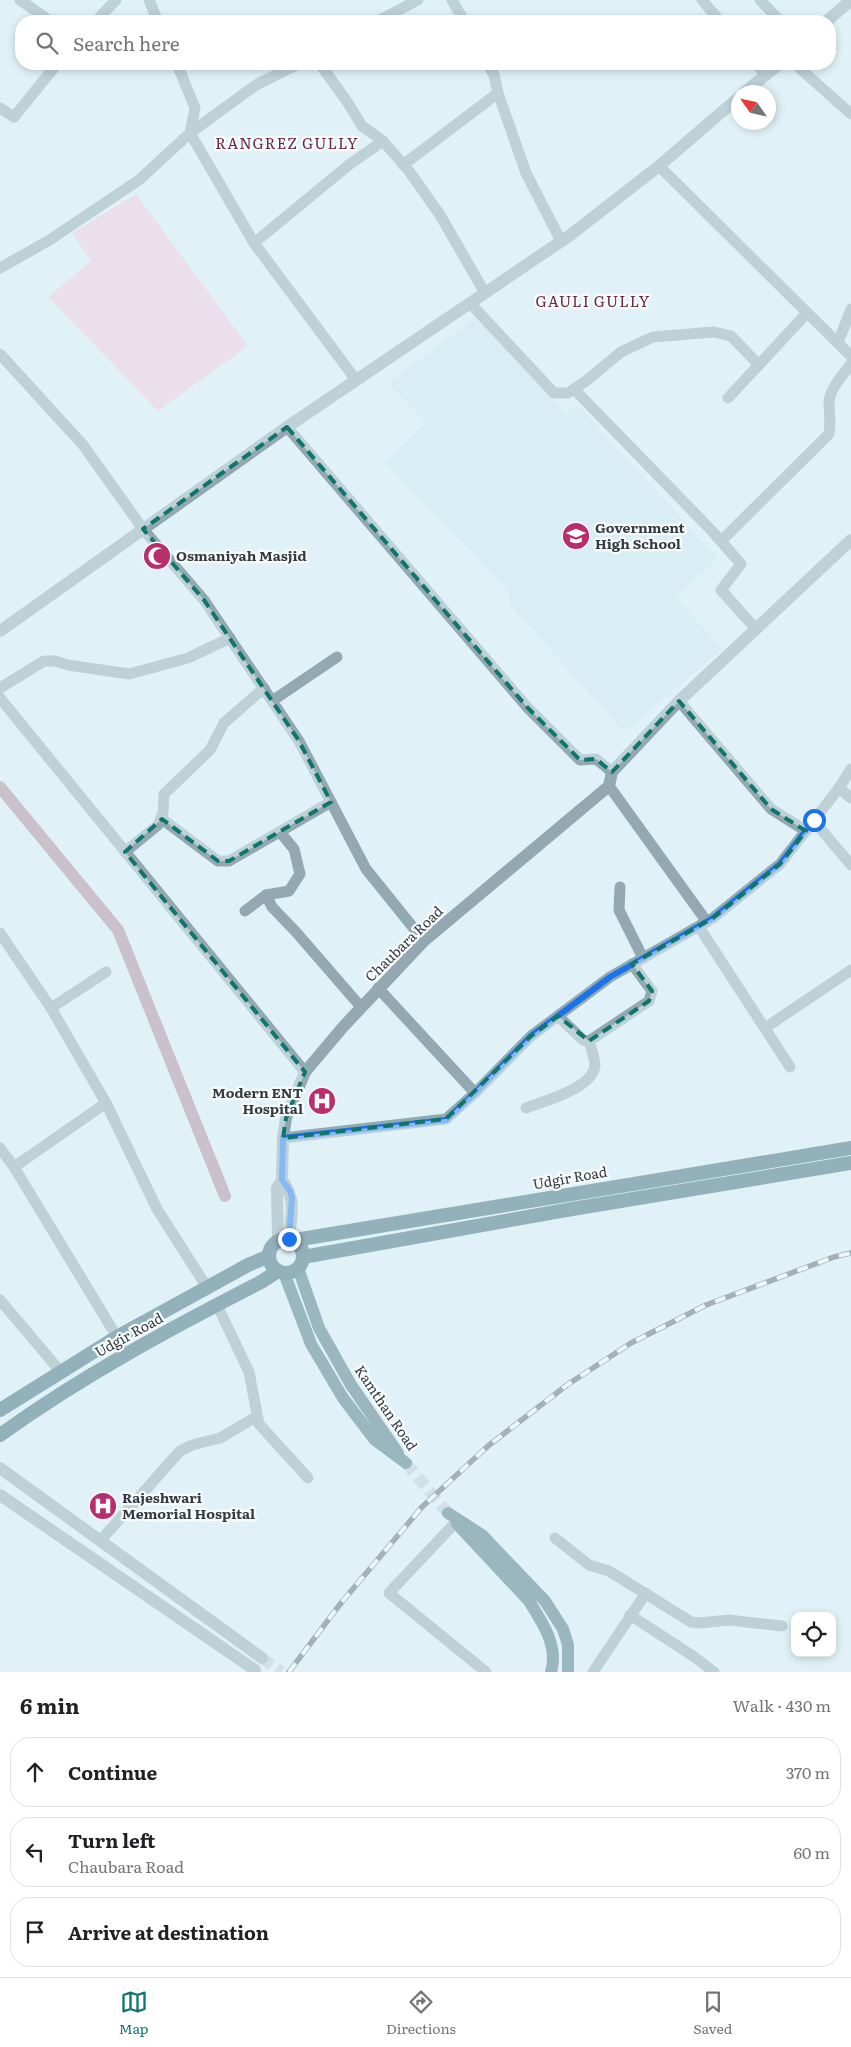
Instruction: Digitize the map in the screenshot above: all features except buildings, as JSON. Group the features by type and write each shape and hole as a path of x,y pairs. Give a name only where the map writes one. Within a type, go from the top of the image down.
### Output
{"highway":[{"name":"Udgir Road","path":"287,1240 851,1148"},
{"path":"301,1263 588,1206 851,1163"},
{"path":"287,1240 302,1249 301,1263 294,1271 281,1272 273,1268 269,1256 273,1245 287,1240"},
{"name":"Udgir Road","path":"0,1410 117,1337 208,1289 248,1265 269,1256"},
{"name":"Udgir Road","path":"0,1435 43,1404 123,1356 281,1272"}],"main road":[{"name":"Kamthan Road","path":"281,1272 311,1344 343,1398 375,1440 406,1463 351,1385 319,1328 301,1263"},
{"path":"551,1672 551,1646 547,1629 534,1608 448,1513 482,1535 545,1601 563,1629 568,1645 568,1672"}],"street":[{"path":"20,0 41,15"},
{"path":"102,15 116,0"},
{"path":"149,0 155,15"},
{"path":"389,15 418,0"},
{"path":"452,0 461,15"},
{"path":"702,0 715,15"},
{"path":"760,0 774,15"},
{"path":"834,15 851,0"},
{"path":"0,108 14,117 52,70"},
{"path":"179,70 195,108 190,133 254,243 356,380"},
{"path":"0,268 48,241 139,180 190,133 256,85 286,70"},
{"path":"324,70 362,126 383,141 440,215 485,293"},
{"path":"491,70 526,173 561,241"},
{"path":"761,70 766,75"},
{"path":"754,85 772,70"},
{"path":"802,70 851,114"},
{"path":"403,165 498,93"},
{"path":"0,631 287,427 561,241 659,166 731,104"},
{"path":"254,243 350,164 383,141"},
{"path":"659,166 851,356"},
{"path":"470,303 554,394 568,393 621,352 653,337 714,332 731,336 759,364"},
{"path":"838,343 851,309"},
{"path":"728,398 807,312"},
{"path":"0,354 84,445 143,529 204,600 299,741 366,868 424,941"},
{"path":"721,541 829,434 831,422 829,400 837,382 851,364"},
{"path":"574,389 741,564 721,590 756,629"},
{"path":"287,427 527,707 580,760 596,759 612,772"},
{"path":"790,1067 703,924 609,786 612,772 679,701 851,540"},
{"path":"0,688 44,661 55,661 68,665 129,674 188,658 230,638"},
{"path":"272,701 337,658"},
{"path":"126,852 158,825 162,819 164,794 210,750 224,723 264,688"},
{"path":"0,698 305,1072"},
{"path":"679,701 771,809 806,831"},
{"path":"283,1138 446,1120 531,1036 610,977 703,924 780,864 851,770"},
{"name":"Chaubara Road","path":"287,1240 277,1188 282,1180 283,1138 286,1118 305,1072 378,988 424,941 609,786"},
{"path":"839,788 851,798"},
{"path":"162,819 218,861 229,861 331,802"},
{"path":"814,820 851,865"},
{"path":"245,911 266,895 289,891 300,874 294,850 280,832"},
{"path":"620,887 619,910 643,958"},
{"path":"266,895 272,907 361,1007"},
{"path":"0,933 51,1008 106,1103 157,1209 208,1289"},
{"path":"558,1016 583,1040 589,1041 649,1001 652,991 632,964"},
{"path":"765,1028 851,970"},
{"path":"51,1008 106,972"},
{"path":"378,988 475,1093"},
{"path":"526,1108 580,1087 592,1073 595,1065 589,1041"},
{"path":"14,1167 106,1103"},
{"path":"0,1148 14,1167 117,1337 123,1356"},
{"path":"0,1300 60,1371"},
{"path":"217,1305 249,1372 256,1417 259,1424 308,1478"},
{"path":"100,1540 180,1451 192,1445 220,1438 256,1417"},
{"path":"0,1468 262,1658"},
{"path":"0,1495 254,1670"},
{"path":"456,1522 389,1593 486,1672"},
{"path":"555,1538 589,1565 609,1571 691,1622 699,1624 729,1620 782,1626"},
{"path":"593,1672 646,1593"},
{"path":"630,1615 714,1672"}],"highlighted area":[{"path":"287,427 527,707 580,760 596,759 612,772 679,701 771,809 806,831 780,864 713,918 632,964 652,991 649,1001 589,1041 558,1016 531,1036 446,1119 283,1138 286,1118 305,1072 125,852 162,819 218,861 229,861 331,802 299,741 204,600 143,529"}],"shaded area":[{"path":"136,194 248,346 158,411 48,297 91,261 72,233"},
{"name":"Government High School","path":"479,315 566,413 577,404 718,558 676,598 723,649 624,732 511,606 508,591 384,462 425,422 388,383"}],"waterway":[{"path":"0,787 118,930 225,1196"}],"tunnel":[{"path":"406,1463 448,1513"},
{"path":"262,1658 281,1672"}],"railway":[{"path":"289,1672 341,1603 422,1507 488,1446 567,1385 631,1343 706,1305 834,1257 851,1253"}],"place":[{"name":"Government High School","path":"576,536"},
{"name":"Osmaniyah Masjid","path":"157,556"},
{"name":"Modern ENT Hospital","path":"322,1101"},
{"name":"Rajeshwari Memorial Hospital","path":"103,1506"}],"district":[{"name":"RANGREZ GULLY","path":"287,144"},
{"name":"GAULI GULLY","path":"593,302"}],"route":[{"path":"289,1239 292,1198 290,1191 282,1180 283,1138 446,1120 531,1036 610,977 713,918 780,864 814,820"}]}
